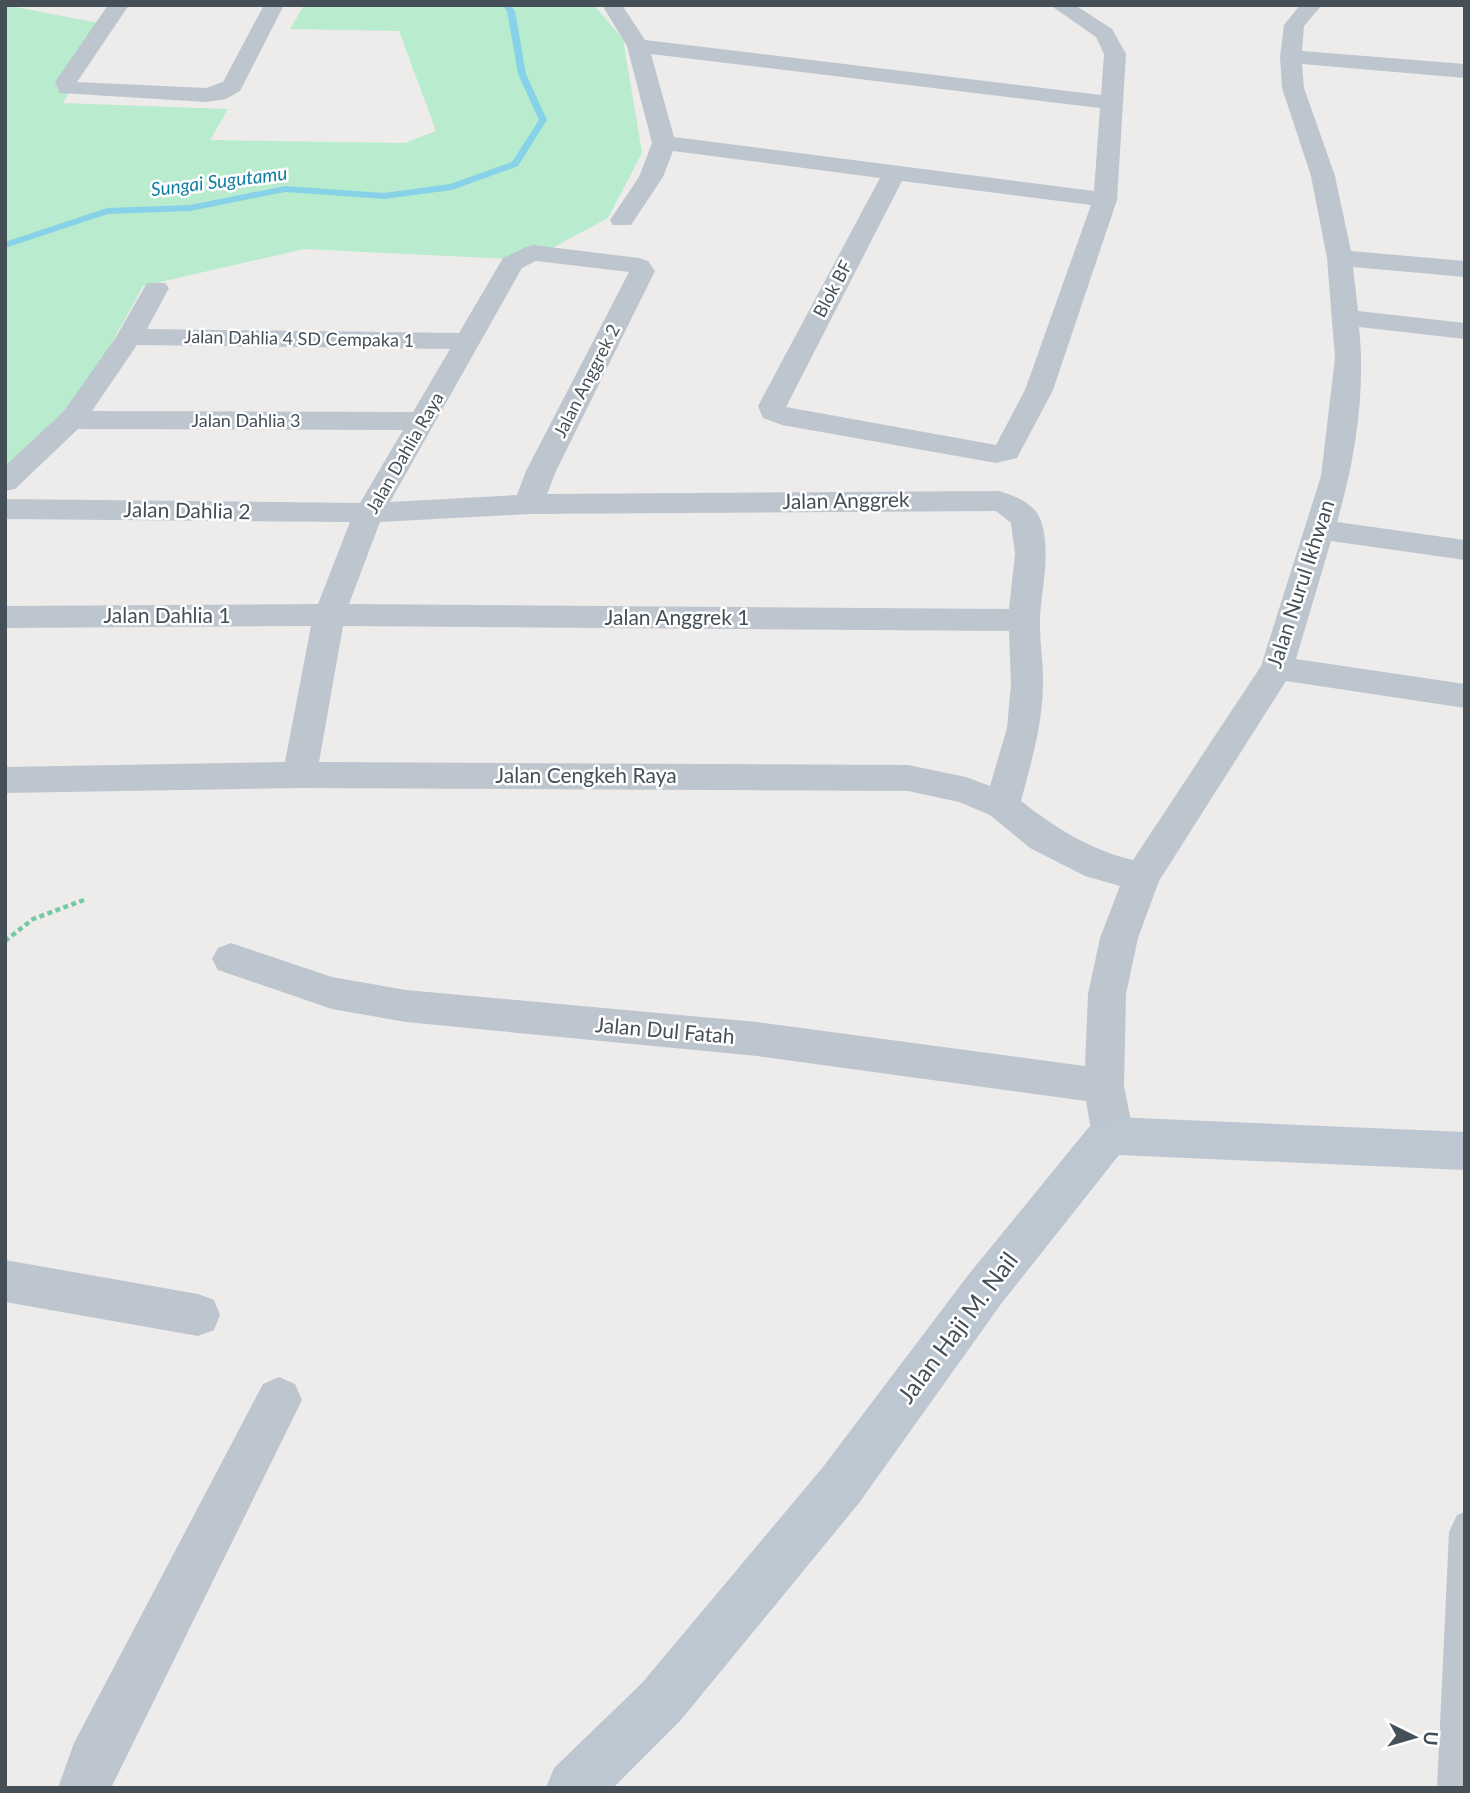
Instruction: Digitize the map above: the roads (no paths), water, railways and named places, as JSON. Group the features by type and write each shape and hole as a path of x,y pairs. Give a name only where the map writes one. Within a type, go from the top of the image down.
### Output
{"main road":[{"path":"1113,1136 1284,1141 1465,1151"},
{"name":"Jalan Haji M. Nail","path":"574,1788 661,1702 841,1485 1073,1175 1104,1141 1113,1136"}],"street":[{"path":"119,5 71,74 66,85 68,88 206,95 225,92 232,86 274,5"},
{"path":"612,5 639,46 664,143 651,177 622,220"},
{"name":"Jalan Nurul Ikhwan","path":"1113,1136 1104,1086 1107,994 1119,938 1142,877 1277,668 1336,476 1346,408 1349,358 1347,318 1340,258 1323,176 1293,88 1291,57 1294,25 1312,5"},
{"path":"664,143 1105,200 1115,54 1105,33 1053,6"},
{"path":"639,46 1112,103"},
{"path":"1291,57 1465,71"},
{"name":"Blok BF","path":"895,172 772,406 773,412 782,416 996,454 1007,452 1040,390 1105,200"},
{"name":"Jalan Dahlia Raya","path":"300,775 329,615 369,513 470,341 512,263 522,255 533,253 632,263"},
{"path":"1340,258 1465,269"},
{"name":"Jalan Anggrek 2","path":"529,504 541,471 642,271 632,263"},
{"path":"5,482 70,420 129,337 156,288"},
{"path":"1347,318 1465,331"},
{"name":"Jalan Dahlia 4 SD Cempaka 1","path":"129,337 470,341"},
{"name":"Jalan Dahlia 3","path":"70,420 421,421"},
{"name":"Jalan Anggrek","path":"369,513 529,504 999,501 1012,506 1026,520 1030,554 1024,620 1027,684 1024,728 1002,806"},
{"name":"Jalan Dahlia 2","path":"5,509 369,513"},
{"path":"1321,530 1465,550"},
{"name":"Jalan Anggrek 1","path":"329,615 1024,620"},
{"name":"Jalan Dahlia 1","path":"5,617 329,615"},
{"path":"1277,668 1465,696"},
{"name":"Jalan Cengkeh Raya","path":"5,780 300,775 908,778 966,790 1002,806 1044,838 1098,866 1142,877"},
{"name":"Jalan Dul Fatah","path":"231,959 332,993 406,1006 757,1039 1104,1086"},
{"path":"5,1280 198,1315"},
{"path":"84,1788 93,1762 279,1400"}],"lane":[{"path":"1450,1788 1460,1532 1465,1523"}],"waterway":[{"name":"Sungai Sugutamu","path":"5,245 107,211 190,208 285,189 384,196 452,187 515,164 543,120 522,74 511,11 506,5"}]}
